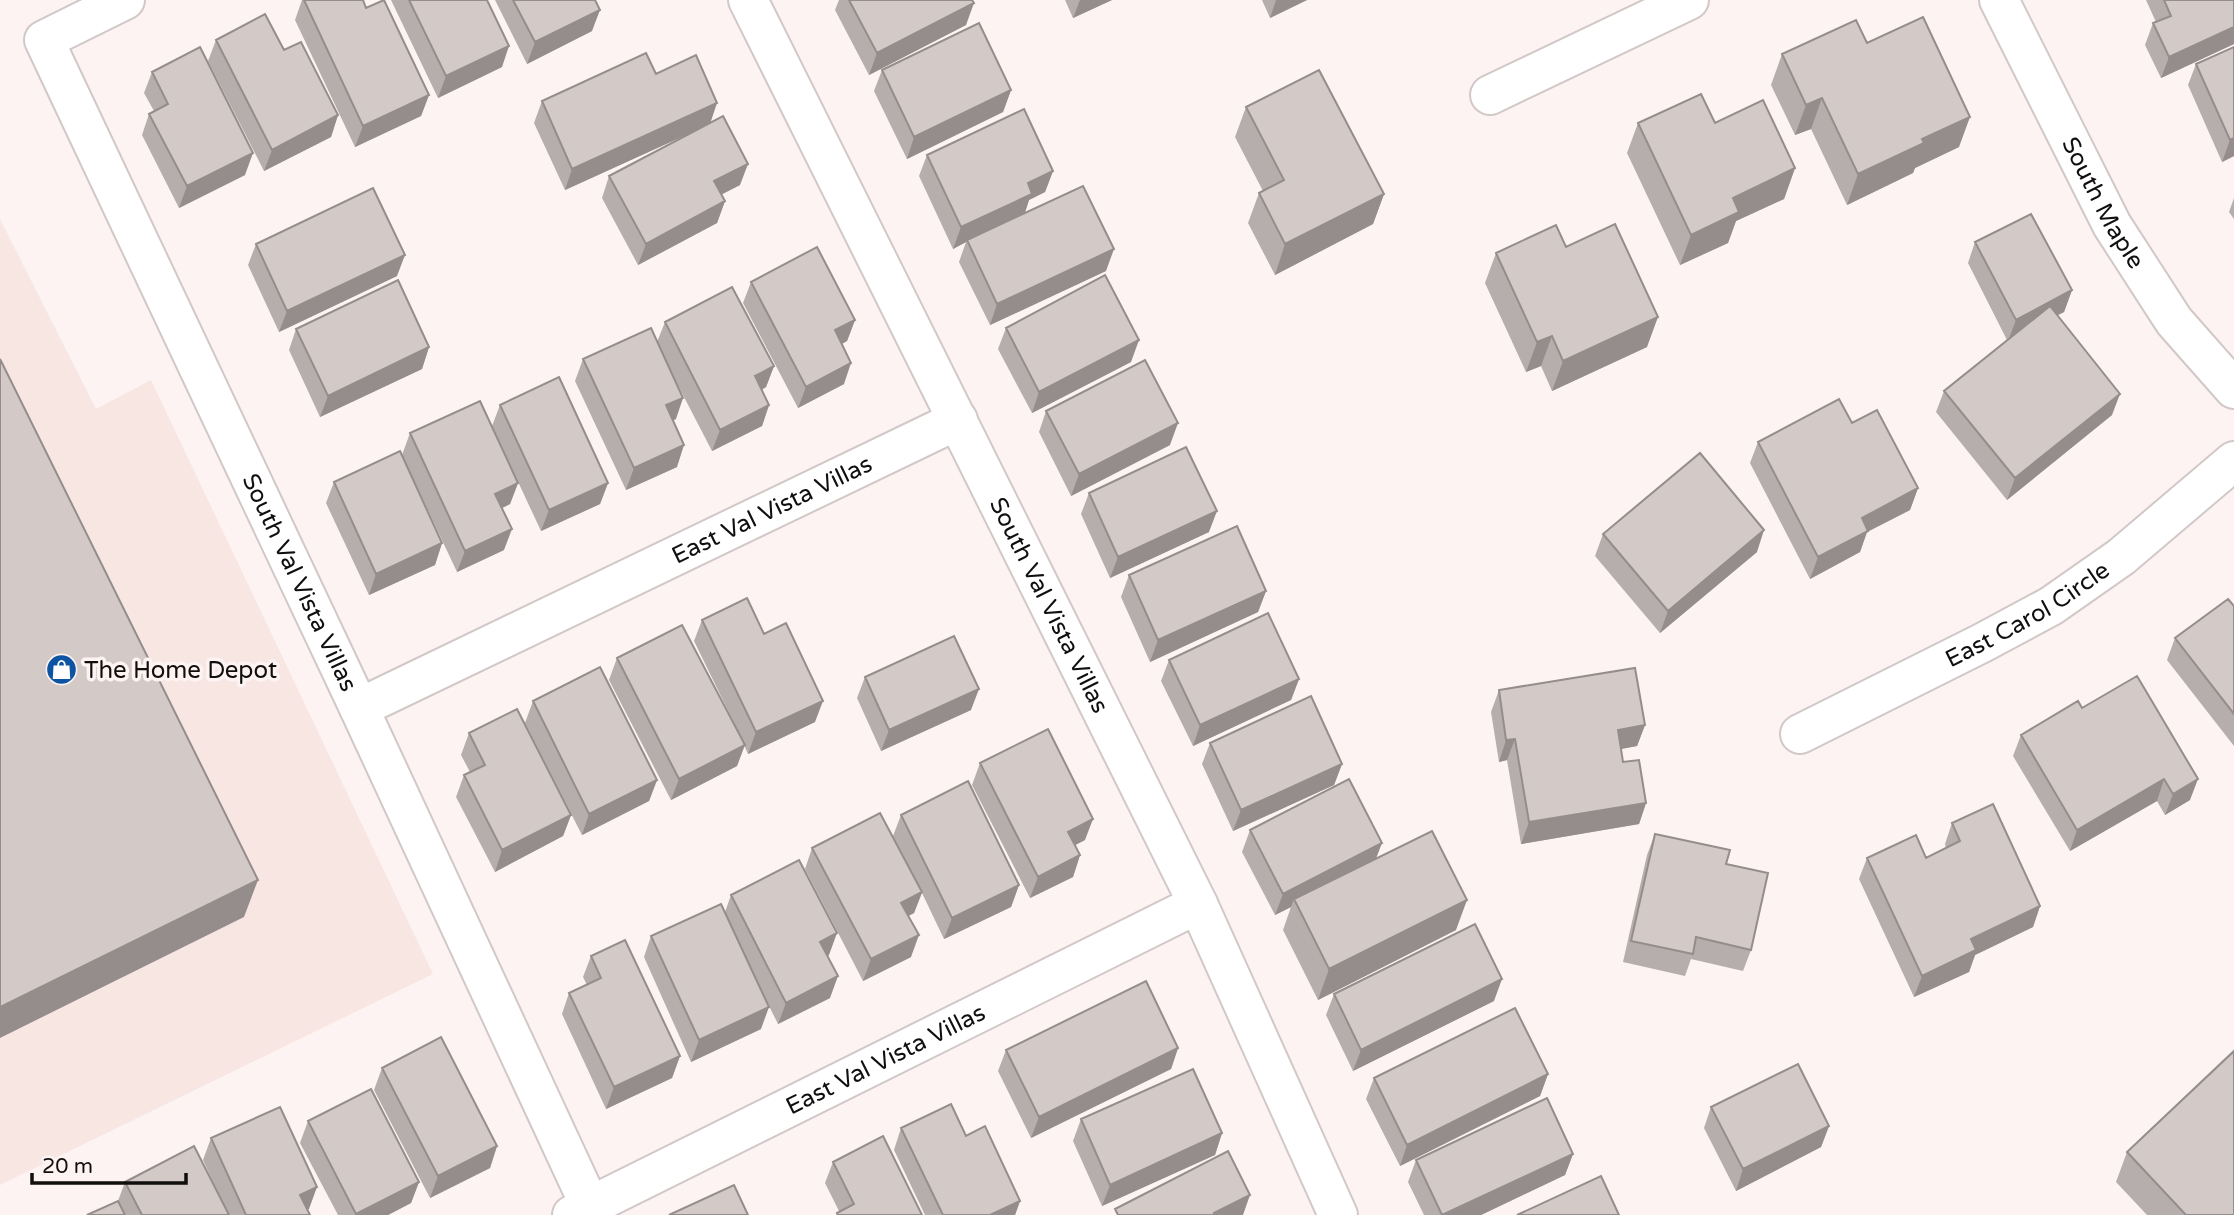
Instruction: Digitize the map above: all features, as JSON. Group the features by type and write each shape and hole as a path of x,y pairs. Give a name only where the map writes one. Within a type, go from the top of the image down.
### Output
{"street":[{"name":"South Val Vista Villas","path":"125,0 44,40 359,708 581,1210"},
{"name":"South Val Vista Villas","path":"748,0 1198,904 1338,1215"},
{"path":"1490,95 1689,0"},
{"name":"South Maple","path":"1999,0 2112,225 2174,321 2234,389"},
{"name":"East Val Vista Villas","path":"359,708 958,420"},
{"name":"East Carol Circle","path":"1800,734 2051,606 2121,556 2234,461"},
{"name":"East Val Vista Villas","path":"581,1210 1198,904"}],"shaded area":[{"path":"0,219 96,409 151,380 433,974 0,1185"}],"building":[{"path":"304,0 363,0 366,8 384,0 429,95 363,126"},
{"path":"409,0 487,0 509,46 446,76"},
{"path":"513,0 595,0 600,10 535,42"},
{"path":"849,0 972,0 974,3 877,53"},
{"path":"2164,0 2234,0 2234,27 2169,57 2153,23 2171,16"},
{"path":"265,14 284,50 301,42 338,115 272,150 216,40"},
{"path":"1923,17 1970,117 1922,139 1924,143 1858,174 1822,98 1806,105 1782,54 1856,20 1867,43"},
{"path":"979,23 1011,90 914,137 882,70"},
{"path":"200,47 253,153 187,186 149,114 168,104 152,72"},
{"path":"2234,47 2234,138 2230,140 2196,64"},
{"path":"646,53 656,74 696,55 717,103 572,169 542,101"},
{"path":"1319,70 1384,194 1285,244 1259,193 1284,180 1246,107"},
{"path":"1701,94 1715,123 1763,100 1795,168 1733,198 1739,212 1691,235 1638,123"},
{"path":"1024,109 1053,171 1028,183 1032,194 961,227 927,155"},
{"path":"723,116 748,164 714,181 725,201 646,244 609,176"},
{"path":"1083,186 1114,249 997,304 967,240"},
{"path":"373,188 405,255 287,311 256,244"},
{"path":"2031,214 2072,290 2016,320 1975,242"},
{"path":"1615,224 1658,317 1563,361 1552,336 1537,342 1496,253 1556,225 1566,247"},
{"path":"817,247 855,320 835,330 851,363 806,387 751,282"},
{"path":"1105,275 1139,340 1039,392 1006,328"},
{"path":"398,280 429,347 328,396 296,329"},
{"path":"732,287 774,366 755,376 769,405 720,430 665,322"},
{"path":"2050,306 2120,394 2015,478 1944,391"},
{"path":"651,328 683,398 666,405 684,445 634,468 583,359"},
{"name":"The Home Depot","path":"0,359 258,880 0,1007"},
{"path":"1145,360 1178,423 1079,474 1046,411"},
{"path":"559,377 608,483 549,510 500,405"},
{"path":"1839,399 1852,423 1877,410 1918,488 1862,518 1868,531 1818,557 1758,442"},
{"path":"480,401 518,483 495,494 512,529 465,551 410,433"},
{"path":"1186,447 1217,511 1118,557 1089,493"},
{"path":"400,451 442,543 376,574 334,482"},
{"path":"1700,453 1764,530 1668,611 1603,534"},
{"path":"1237,526 1266,591 1158,640 1129,575"},
{"path":"747,598 764,634 786,623 823,701 756,732 702,620"},
{"path":"2228,599 2234,606 2234,714 2175,638"},
{"path":"1268,613 1299,679 1200,725 1169,660"},
{"path":"682,625 745,745 679,779 617,658"},
{"path":"954,636 979,689 889,730 865,677"},
{"path":"600,667 657,780 589,814 533,701"},
{"path":"1635,668 1645,725 1618,730 1623,762 1639,760 1646,803 1529,822 1515,739 1506,740 1499,690"},
{"path":"2137,676 2198,779 2173,794 2164,779 2077,830 2021,735 2078,701 2082,708"},
{"path":"1311,696 1342,764 1241,810 1210,743"},
{"path":"517,709 571,815 502,850 464,775 485,765 469,733"},
{"path":"1048,729 1093,819 1068,832 1080,855 1038,877 980,763"},
{"path":"1349,779 1382,843 1283,894 1250,830"},
{"path":"968,781 1019,885 952,918 901,815"},
{"path":"1993,804 2040,906 1971,939 1976,950 1922,976 1867,858 1916,835 1926,858 1960,841 1952,823"},
{"path":"880,813 922,892 901,903 919,935 871,959 812,848"},
{"path":"1432,831 1467,900 1329,969 1294,899"},
{"path":"1655,834 1730,850 1726,864 1768,873 1751,950 1696,937 1693,954 1631,941"},
{"path":"799,860 837,933 820,942 838,976 786,1003 731,895"},
{"path":"721,904 769,1007 699,1040 651,936"},
{"path":"1475,924 1502,979 1361,1050 1334,994"},
{"path":"625,940 680,1056 614,1087 569,993 601,978 591,956"},
{"path":"1146,981 1178,1048 1039,1117 1006,1050"},
{"path":"1515,1008 1548,1074 1407,1145 1374,1078"},
{"path":"441,1037 497,1146 438,1176 382,1068"},
{"path":"2234,1051 2234,1215 2186,1215 2127,1152"},
{"path":"1798,1064 1829,1126 1743,1169 1711,1107"},
{"path":"1193,1069 1222,1133 1110,1185 1081,1119"},
{"path":"371,1089 419,1182 356,1214 308,1121"},
{"path":"1547,1098 1573,1154 1442,1215 1416,1160"},
{"path":"951,1104 966,1136 985,1126 1020,1201 990,1215 943,1215 901,1128"},
{"path":"280,1107 317,1187 300,1195 310,1215 246,1215 211,1138"},
{"path":"883,1136 922,1215 838,1215 837,1213 854,1204 833,1162"},
{"path":"194,1146 229,1215 142,1215 125,1182"},
{"path":"1228,1151 1250,1195 1214,1213 1215,1215 1118,1215 1115,1209"},
{"path":"1601,1176 1619,1215 1517,1215"},
{"path":"734,1185 748,1215 669,1215"},
{"path":"118,1201 125,1215 87,1215"}],"place":[{"name":"The Home Depot","path":"61,670"}]}
